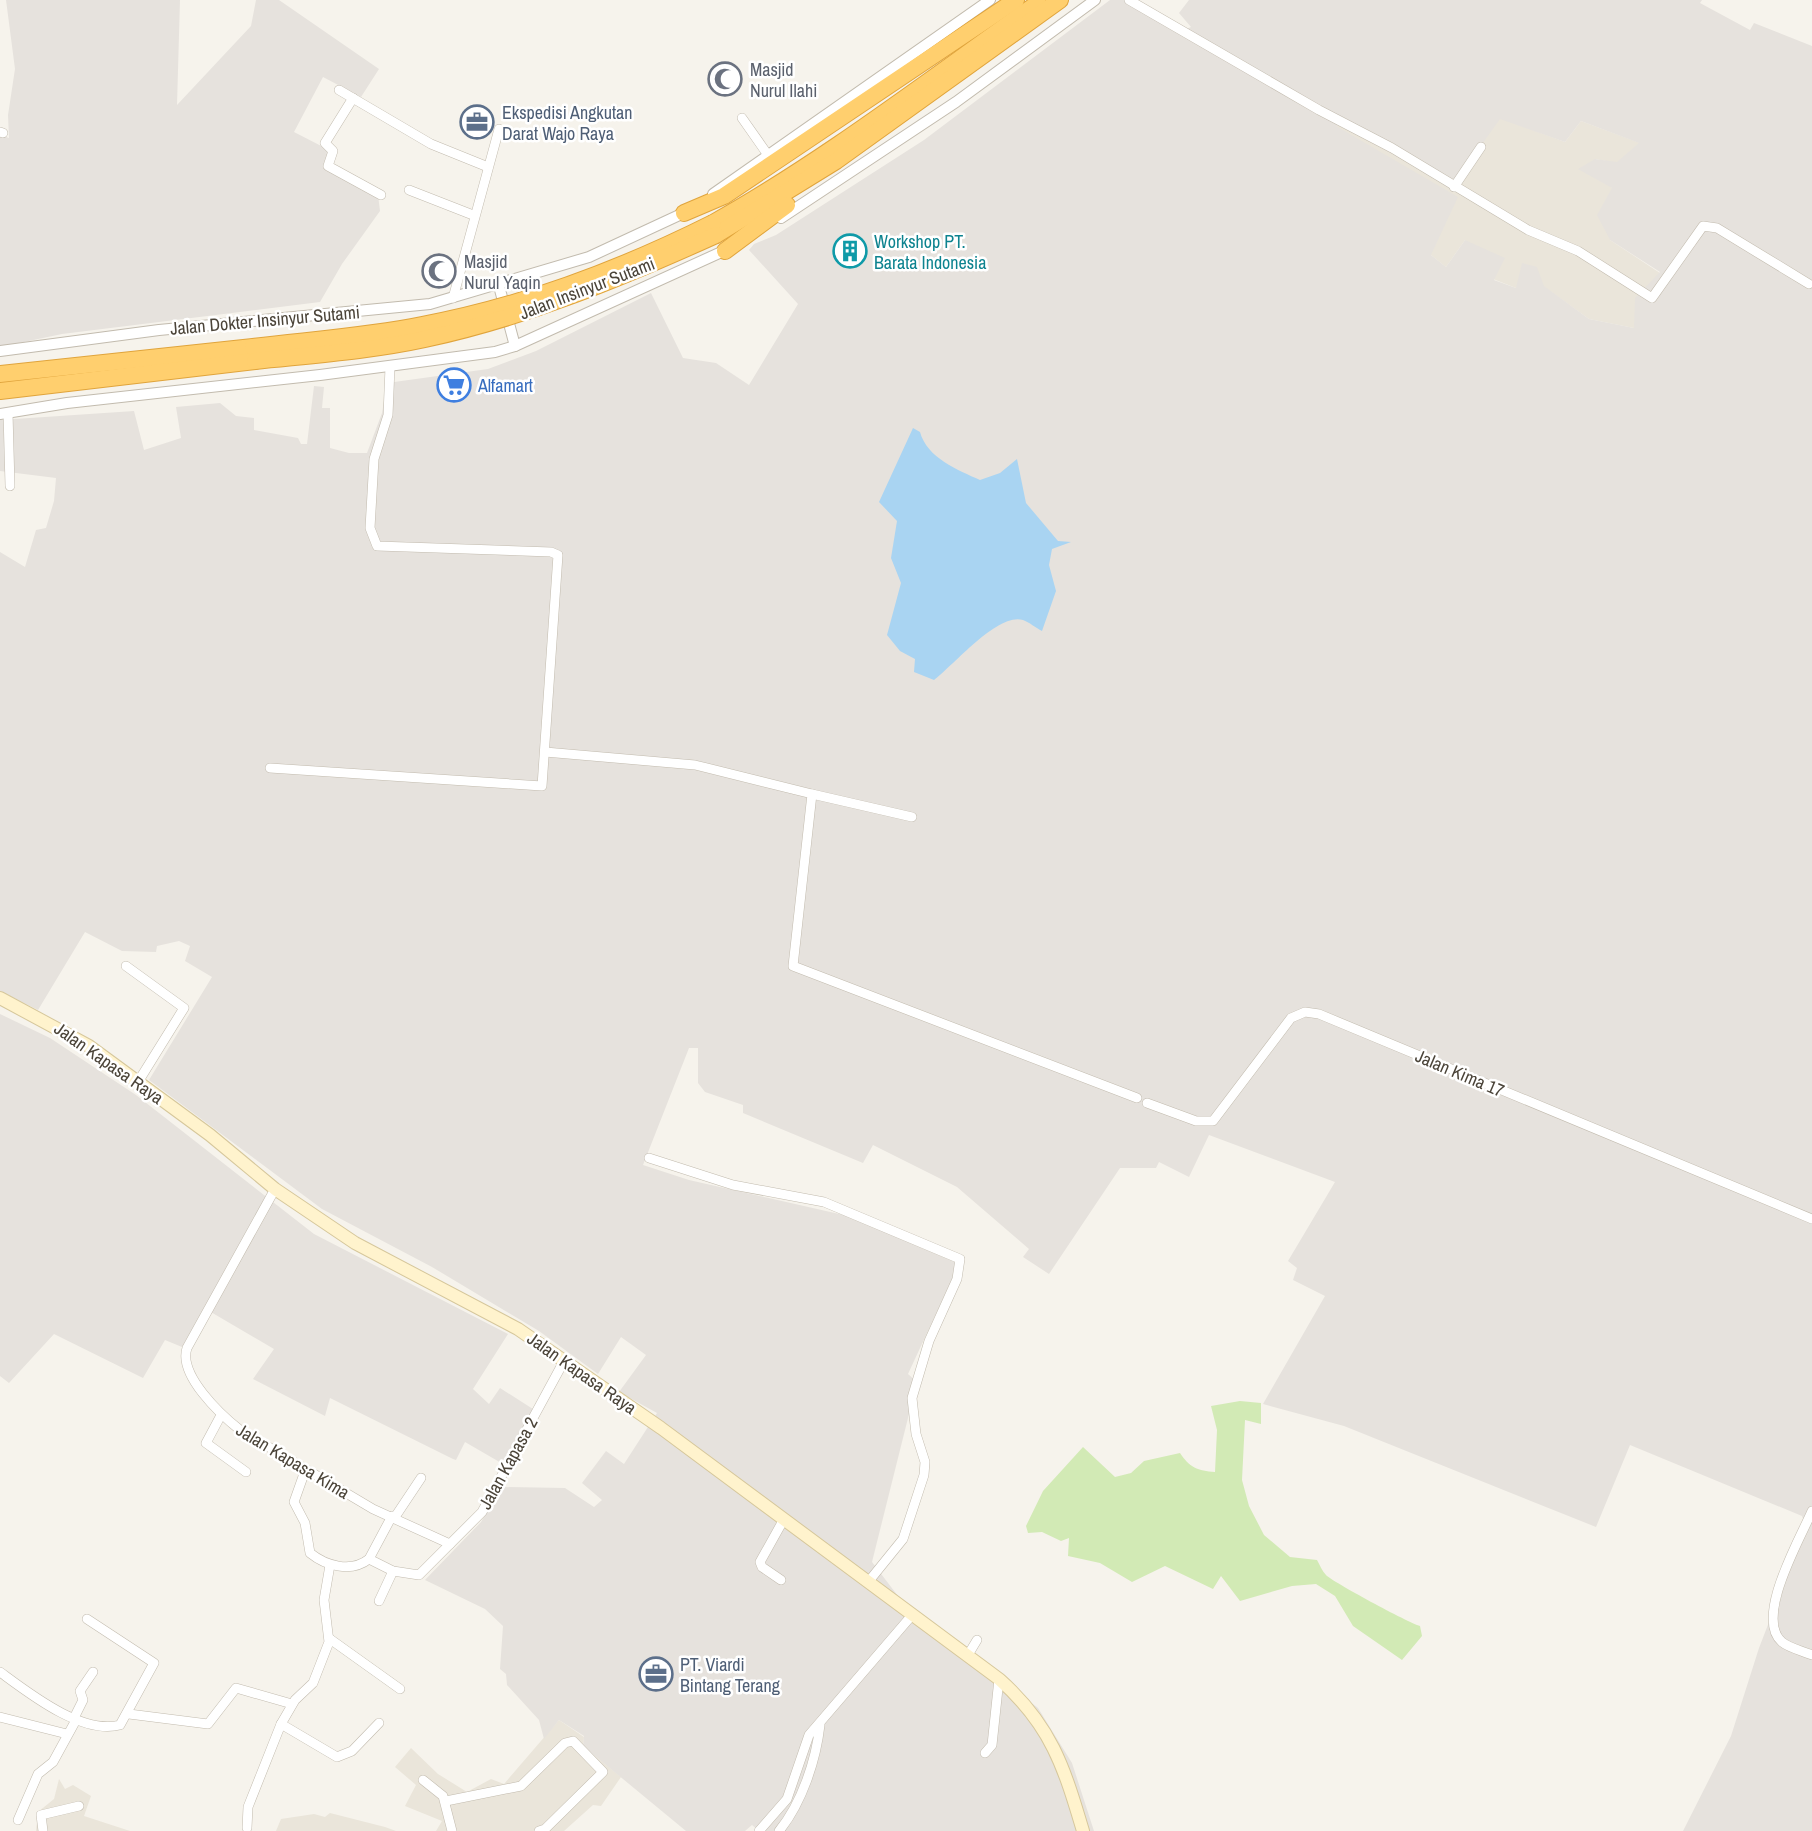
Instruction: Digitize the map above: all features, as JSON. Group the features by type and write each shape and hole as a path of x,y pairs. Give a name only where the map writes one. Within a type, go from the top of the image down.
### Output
{"highway":[{"path":"684,213 724,196 1016,0"},
{"name":"Jalan Insinyur Sutami","path":"714,229 1041,0"},
{"name":"Jalan Insinyur Sutami","path":"0,391 254,354 421,326 494,309 599,274 769,205 891,124 1060,0"},
{"path":"725,251 891,124"},
{"name":"Jalan Insinyur Sutami","path":"0,374 254,354"}],"main road":[{"name":"Jalan Kapasa Raya","path":"0,998 89,1046 275,1189 355,1242 518,1329 784,1519 968,1655 1027,1705 1051,1739 1065,1770 1083,1831"}],"street":[{"name":"Jalan Dokter Insinyur Sutami","path":"0,351 159,330 415,307 527,278 589,257 684,213 990,0"},
{"path":"10,486 4,413 67,403 470,357 515,346 725,251 843,178 956,102 1095,0"},
{"path":"1129,0 1319,110 1392,148 1528,230 1578,251 1652,298 1703,226 1717,228 1809,284"},
{"path":"339,90 431,144 488,167"},
{"path":"353,98 325,142 333,151 328,166 381,195"},
{"path":"742,118 768,155"},
{"path":"453,299 499,129"},
{"path":"1454,187 1481,147"},
{"path":"409,190 474,215"},
{"path":"499,286 515,346"},
{"path":"270,768 542,786 558,555 551,552 377,546 370,528 374,459 388,415 390,367"},
{"path":"545,752 695,765 912,817"},
{"path":"812,794 793,966 1137,1098"},
{"path":"126,966 184,1008 138,1082"},
{"name":"Jalan Kima 17","path":"1147,1102 1196,1121 1213,1121 1291,1018 1305,1012 1320,1014 1812,1219"},
{"path":"649,1158 733,1185 824,1202 960,1259 957,1279 929,1341 912,1398 916,1434 925,1462 924,1475 903,1539 869,1581"},
{"name":"Jalan Kapasa Kima","path":"275,1189 185,1355 188,1369 221,1415 305,1471 450,1544"},
{"name":"Jalan Kapasa 2","path":"393,1571 419,1575 482,1512 564,1361"},
{"path":"221,1415 206,1443 246,1472"},
{"path":"305,1471 295,1496 295,1506 306,1523 309,1552 328,1565 358,1566 369,1559 393,1516 421,1478"},
{"path":"1812,1511 1772,1609 1771,1622 1783,1642 1812,1655"},
{"path":"781,1580 762,1567 760,1562 784,1519"},
{"path":"369,1559 393,1571 379,1601"},
{"path":"247,1828 248,1807 281,1724 292,1704 313,1683 330,1639 324,1600 328,1565"},
{"path":"759,1831 787,1799 809,1735 913,1614"},
{"path":"0,1672 27,1692 75,1719 109,1728 120,1725 129,1714 154,1662 87,1619"},
{"path":"330,1639 400,1689"},
{"path":"968,1655 977,1640"},
{"path":"18,1820 38,1774 53,1762 75,1719 83,1700 80,1690 93,1672"},
{"path":"985,1753 992,1745 999,1679"},
{"path":"129,1714 208,1724 236,1688 292,1704"},
{"path":"0,1717 67,1734"},
{"path":"281,1724 337,1757 352,1751 379,1723"},
{"path":"779,1831 798,1801 819,1740 820,1725"},
{"path":"446,1801 521,1786 565,1743 573,1741 603,1772 543,1830"},
{"path":"423,1780 446,1801 452,1831"},
{"path":"43,1831 41,1815 79,1806"}],"shaded area":[{"path":"6,0 180,0 177,105 251,26 256,0 279,0 379,69 361,97 323,77 294,132 331,151 323,166 378,195 380,211 342,264 320,302 62,334 0,347 0,135 9,138 8,115 15,69"},
{"path":"1110,0 1129,0 1184,30 1191,27 1179,13 1189,0 1702,0 1700,3 1750,30 1754,23 1812,46 1812,1831 1683,1831 1731,1736 1759,1648 1806,1526 1802,1516 1630,1445 1596,1527 1344,1426 1263,1404 1325,1296 1293,1280 1297,1268 1288,1261 1335,1182 1209,1135 1189,1177 1159,1162 1156,1168 1120,1168 1049,1274 1023,1257 1029,1249 957,1187 873,1145 863,1163 743,1113 743,1105 705,1092 698,1083 698,1048 689,1048 643,1165 689,1180 848,1216 959,1264 908,1374 917,1382 872,1562 901,1600 1038,1708 1072,1763 1094,1831 759,1831 752,1825 745,1831 686,1831 583,1746 584,1736 559,1720 544,1739 539,1720 507,1685 506,1674 500,1669 503,1626 485,1609 425,1580 481,1522 502,1487 565,1488 594,1507 602,1500 582,1483 606,1451 624,1464 657,1413 619,1392 646,1355 621,1337 598,1374 539,1331 432,1267 322,1209 149,1080 212,977 185,961 190,946 179,941 157,946 156,952 122,951 85,932 38,1010 0,991 0,552 25,567 36,530 46,528 54,501 56,478 0,471 0,420 134,411 144,450 181,438 176,407 220,403 236,416 254,418 254,430 298,438 301,444 307,444 314,386 324,387 322,408 330,408 330,448 349,453 367,453 382,413 387,383 488,369 536,351 651,293 683,358 716,363 749,385 798,304 749,250 754,244 776,235 924,140","holes":["1500,119 1565,142 1581,121 1639,143 1617,162 1595,159 1578,169 1612,188 1597,215 1610,240 1660,272 1635,298 1634,328 1589,319 1544,286 1537,267 1522,263 1516,288 1494,280 1505,258 1465,240 1446,267 1431,255 1458,197 1336,126 1341,125 1455,182"]},
{"path":"1500,118 1565,142 1581,121 1640,143 1617,163 1595,159 1612,188 1610,240 1660,273 1634,328 1589,319 1543,286 1516,288 1493,279 1465,240 1446,267 1431,255 1335,126"},
{"path":"0,1014 50,1038 136,1095 314,1234 508,1334 473,1389 489,1404 500,1388 536,1411 503,1464 465,1442 456,1460 453,1459 330,1398 325,1416 253,1379 274,1349 204,1308 182,1347 165,1340 143,1378 54,1334 9,1383 0,1376"},
{"path":"559,1720 584,1737 583,1746 621,1777 601,1806 593,1805 564,1831 436,1831 442,1821 405,1806 416,1785 395,1767 411,1748 438,1774 467,1792 491,1779 504,1784"},
{"path":"59,1779 65,1789 73,1785 91,1796 84,1816 130,1831 36,1831 38,1812 54,1799"},
{"path":"330,1813 396,1831 276,1831 281,1819 314,1814 325,1817"}],"green space":[{"path":"1240,1401 1261,1403 1261,1424 1245,1420 1242,1480 1249,1506 1264,1535 1290,1557 1317,1560 1331,1579 1420,1626 1422,1636 1402,1660 1353,1626 1335,1596 1316,1584 1292,1586 1240,1601 1221,1576 1213,1589 1165,1566 1132,1582 1100,1563 1068,1556 1069,1538 1061,1541 1042,1532 1028,1533 1026,1526 1043,1491 1083,1447 1115,1477 1131,1473 1144,1461 1180,1453 1194,1467 1215,1472 1217,1430 1211,1406"}],"water":[{"path":"913,428 920,432 936,456 980,480 1000,473 1017,459 1026,503 1058,541 1071,542 1052,549 1049,565 1056,591 1042,631 1023,620 1001,624 976,642 934,680 914,672 915,659 900,651 887,635 901,583 891,558 897,521 879,502"}],"place":[{"name":"Masjid Nurul Ilahi","path":"725,79"},
{"name":"Ekspedisi Angkutan Darat Wajo Raya","path":"477,122"},
{"name":"Workshop PT. Barata Indonesia","path":"850,251"},
{"name":"Masjid Nurul Yaqin","path":"439,271"},
{"name":"Alfamart","path":"454,385"},
{"name":"PT. Viardi Bintang Terang","path":"656,1674"}]}
